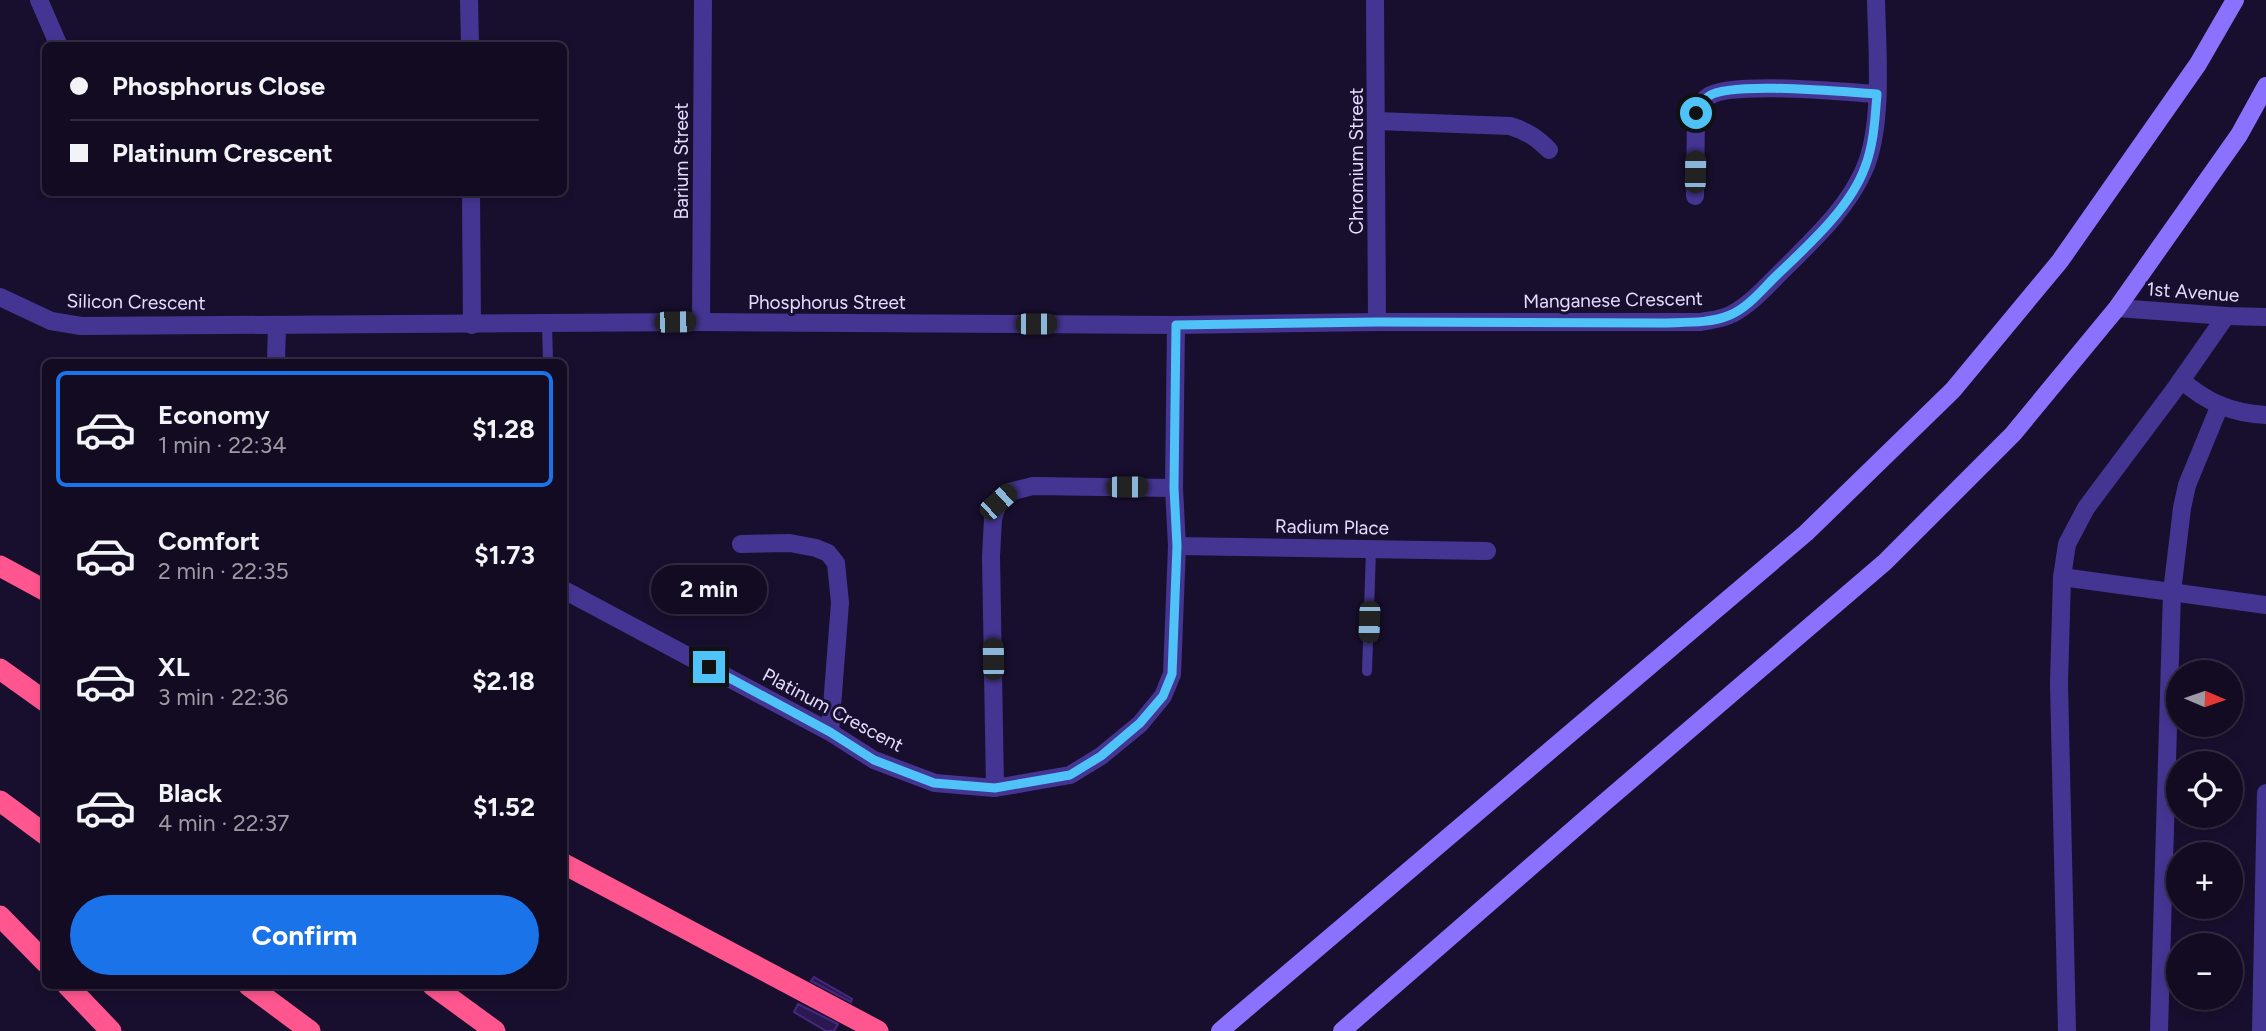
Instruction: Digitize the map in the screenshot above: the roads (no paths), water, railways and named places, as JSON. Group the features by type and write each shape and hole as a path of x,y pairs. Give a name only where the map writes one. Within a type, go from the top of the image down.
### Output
{"highway":[{"path":"0,566 42,589"},
{"path":"0,669 42,699"},
{"path":"0,801 42,832"},
{"path":"567,866 878,1031"},
{"path":"0,916 42,959"},
{"path":"71,989 111,1031"},
{"path":"253,989 310,1031"},
{"path":"437,989 495,1031"}],"main road":[{"path":"1220,1031 1806,533 1953,390 2060,261 2198,64 2235,0"},
{"path":"1342,1031 1885,562 2013,434 2118,308 2239,135 2266,86"}],"street":[{"path":"39,0 57,42"},
{"path":"469,0 470,42"},
{"name":"Barium Street","path":"701,322 703,0"},
{"name":"Chromium Street","path":"1375,0 1377,322"},
{"name":"Manganese Crescent","path":"1377,322 1701,322 1730,315 1749,303 1822,232 1864,170 1870,150 1877,94 1876,0"},
{"path":"1695,196 1696,113 1700,103 1710,94 1749,88 1877,94"},
{"path":"1377,121 1510,126 1536,137 1549,150"},
{"path":"471,196 472,325"},
{"name":"Silicon Crescent","path":"0,297 51,321 81,326 277,325"},
{"name":"1st Avenue","path":"2118,308 2266,317"},
{"path":"2067,1031 2059,683 2062,577 2067,544 2086,508 2226,316"},
{"name":"Phosphorus Street","path":"277,325 701,322 1176,325 1377,322"},
{"path":"276,359 277,325"},
{"name":"Platinum Crescent","path":"567,592 830,732 874,760 934,783 995,788 1070,775 1101,756 1140,723 1163,696 1172,674 1177,546 1174,488 1176,325"},
{"path":"2181,380 2201,397 2220,405 2241,413 2266,415"},
{"path":"2158,1031 2172,592 2187,485 2220,405"},
{"path":"995,788 991,556 993,519 998,502 1009,492 1033,486 1174,488"},
{"path":"741,544 790,543 816,548 828,553 836,563 840,603 830,732"},
{"name":"Radium Place","path":"1177,546 1487,551"},
{"path":"2062,577 2266,605"},
{"path":"2261,1031 2266,793"}],"lane":[{"path":"547,324 548,359"},
{"path":"1367,671 1371,549"}]}
